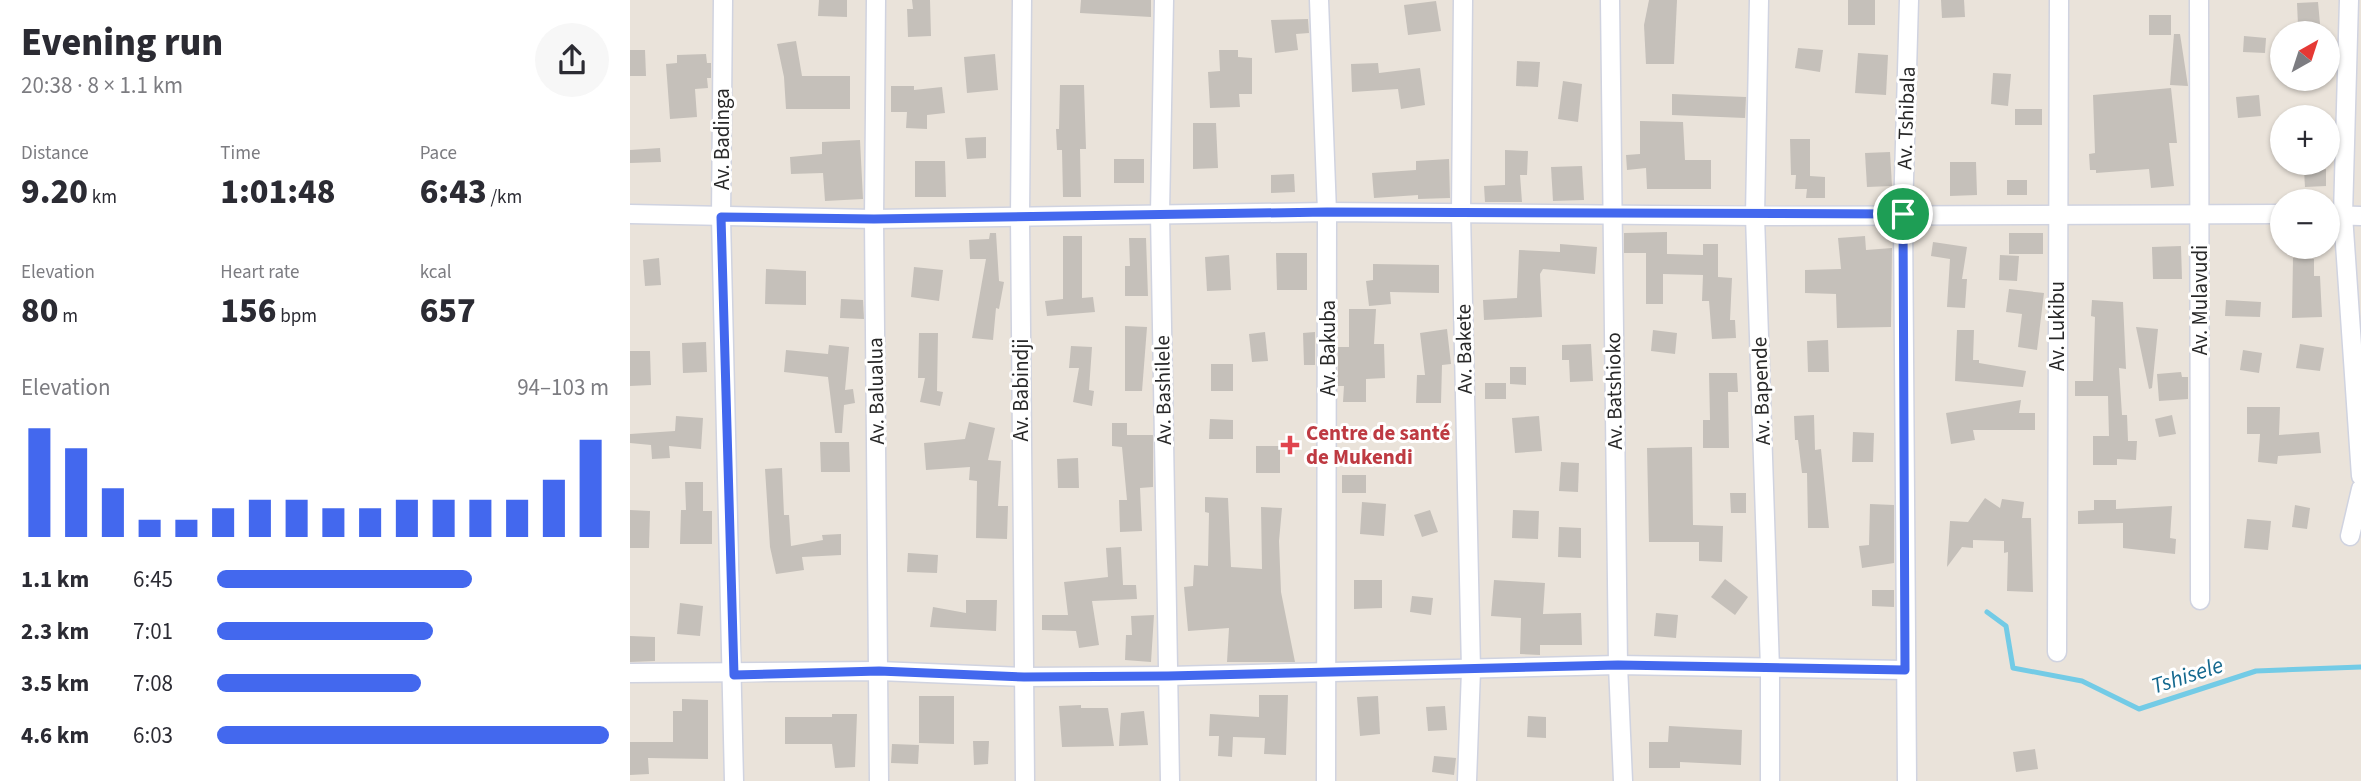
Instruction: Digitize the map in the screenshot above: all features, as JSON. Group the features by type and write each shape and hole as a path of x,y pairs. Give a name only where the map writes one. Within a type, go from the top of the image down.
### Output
{"street":[{"name":"Av. Badinga","path":"723,0 721,217 734,675 734,781"},
{"name":"Av. Balualua","path":"876,0 874,219 879,781"},
{"name":"Av. Babindji","path":"1022,0 1020,217 1025,781"},
{"name":"Av. Bashilele","path":"1164,0 1160,213 1170,781"},
{"name":"Av. Bakuba","path":"1319,0 1327,212 1326,781"},
{"name":"Av. Bakete","path":"1463,0 1461,214 1471,670 1467,781"},
{"name":"Av. Batshioko","path":"1610,0 1618,665 1623,781"},
{"name":"Av. Bapende","path":"1759,0 1755,216 1770,668 1770,781"},
{"name":"Av. Tshibala","path":"1907,781 1903,214 1909,0"},
{"name":"Av. Lukibu","path":"2057,652 2059,0"},
{"name":"Av. Mulavudi","path":"2199,0 2200,600"},
{"path":"2349,0 2344,215 2361,476"},
{"path":"630,214 874,219 1327,212 1755,216 2270,214"},
{"path":"2350,536 2361,489"},
{"path":"630,673 734,675 879,671 1024,677 1168,676 1618,665 1905,670"}],"building":[{"path":"819,0 847,0 847,17 818,16"},
{"path":"912,0 930,0 931,36 908,37 907,9 913,9"},
{"path":"1081,0 1151,0 1151,17 1080,13"},
{"path":"1649,0 1677,0 1674,64 1646,64 1644,25"},
{"path":"1848,0 1875,0 1875,25 1848,25"},
{"path":"1941,0 1964,0 1965,17 1942,18"},
{"path":"1436,1 1441,31 1408,35 1404,5"},
{"path":"2318,2 2320,21 2298,21 2297,3"},
{"path":"2149,15 2171,15 2171,35 2149,35"},
{"path":"1308,19 1309,33 1296,34 1298,50 1275,53 1271,20"},
{"path":"2174,34 2180,34 2188,86 2170,85"},
{"path":"2244,36 2266,38 2265,53 2243,52"},
{"path":"796,41 802,76 850,76 850,109 786,109 784,77 777,44"},
{"path":"1798,48 1823,50 1820,72 1795,68"},
{"path":"630,50 645,50 646,76 630,76"},
{"path":"1219,50 1238,50 1238,57 1252,58 1252,94 1239,94 1240,107 1210,108 1208,72 1220,71"},
{"path":"1858,53 1888,55 1886,95 1855,93"},
{"path":"706,54 707,63 711,63 711,78 707,78 708,88 695,89 697,117 670,119 666,64 677,63 677,55"},
{"path":"995,54 998,90 967,93 964,57"},
{"path":"1517,61 1540,62 1538,87 1516,86"},
{"path":"1378,63 1379,73 1420,68 1425,105 1401,109 1398,89 1352,92 1351,64"},
{"path":"1993,73 2011,74 2008,106 1991,104"},
{"path":"1563,81 1582,84 1578,122 1558,119"},
{"path":"1060,85 1084,85 1086,149 1080,149 1081,197 1063,197 1062,150 1057,150 1056,129 1059,129"},
{"path":"891,86 914,86 914,90 942,87 945,113 927,115 927,129 906,128 907,112 891,112"},
{"path":"2171,88 2177,143 2169,143 2174,186 2151,188 2149,169 2096,173 2096,170 2090,170 2089,154 2095,153 2093,95"},
{"path":"1672,94 1746,97 1745,118 1672,115"},
{"path":"2259,95 2261,116 2238,118 2236,97"},
{"path":"2015,109 2042,109 2042,125 2015,125"},
{"path":"1640,121 1683,122 1685,160 1711,160 1711,189 1647,189 1646,168 1627,170 1626,155 1640,154"},
{"path":"1193,123 1216,123 1218,168 1193,169"},
{"path":"986,137 986,158 967,159 965,138"},
{"path":"1790,139 1810,139 1810,176 1825,177 1825,198 1806,198 1807,189 1795,189 1796,175 1791,175"},
{"path":"860,140 863,199 825,201 823,173 791,174 790,157 822,154 822,142"},
{"path":"660,148 661,162 630,163 630,150"},
{"path":"1505,150 1528,151 1527,175 1520,175 1522,202 1485,202 1484,186 1505,185"},
{"path":"1890,152 1892,186 1867,187 1865,153"},
{"path":"1114,159 1144,159 1144,183 1114,183"},
{"path":"1449,159 1450,198 1418,199 1418,195 1374,198 1372,173 1416,170 1416,161"},
{"path":"915,161 945,161 946,197 915,197"},
{"path":"1950,162 1976,162 1977,195 1950,196"},
{"path":"1582,166 1584,200 1553,201 1551,167"},
{"path":"1294,174 1295,192 1271,193 1271,175"},
{"path":"2304,175 2326,175 2326,186 2305,187"},
{"path":"2007,180 2027,180 2027,195 2007,195"},
{"path":"1667,232 1667,254 1703,255 1703,244 1718,244 1718,277 1732,278 1730,320 1735,320 1736,338 1712,339 1709,301 1702,301 1703,275 1663,274 1663,304 1646,304 1646,253 1624,253 1624,233"},
{"path":"990,233 996,233 999,281 1004,282 999,309 996,308 993,340 972,338 986,259 970,259 969,240 989,239"},
{"path":"2009,233 2043,233 2043,254 2009,254"},
{"path":"1063,236 1082,236 1082,298 1093,297 1095,312 1047,316 1045,301 1063,299"},
{"path":"1865,236 1866,250 1892,248 1891,327 1837,328 1836,294 1805,293 1805,270 1841,269 1838,238"},
{"path":"1129,238 1146,238 1148,296 1125,296 1125,266 1130,266"},
{"path":"1933,242 1967,247 1962,279 1967,279 1965,308 1947,307 1950,259 1931,256"},
{"path":"1560,244 1597,247 1595,274 1543,269 1540,274 1542,317 1484,320 1483,300 1517,298 1519,250 1560,252"},
{"path":"2181,246 2182,279 2153,279 2152,247"},
{"path":"1276,253 1307,253 1307,290 1277,290"},
{"path":"1229,255 1231,290 1207,291 1205,257"},
{"path":"2000,255 2019,256 2017,281 1999,280"},
{"path":"659,258 661,285 645,286 643,260"},
{"path":"2293,259 2314,259 2314,276 2320,276 2322,317 2292,318"},
{"path":"1373,264 1439,265 1439,293 1390,292 1391,304 1369,306 1366,281 1373,280"},
{"path":"914,267 943,270 939,301 911,297"},
{"path":"766,269 806,271 806,305 765,304"},
{"path":"2009,289 2044,293 2037,350 2018,347 2022,314 2006,312"},
{"path":"841,299 863,300 864,319 840,318"},
{"path":"2092,300 2123,302 2126,369 2119,368 2122,415 2127,415 2128,441 2137,441 2136,460 2117,459 2117,465 2093,465 2093,436 2109,436 2108,396 2075,396 2075,381 2093,381 2095,317 2091,316"},
{"path":"2226,300 2261,302 2260,317 2225,316"},
{"path":"1349,309 1376,309 1374,344 1384,344 1385,378 1366,379 1366,402 1343,402 1344,386 1338,386 1338,347 1349,347"},
{"path":"1125,326 1147,327 1142,391 1125,391"},
{"path":"2136,327 2158,329 2152,388 2149,389"},
{"path":"1447,329 1451,364 1442,365 1441,403 1416,403 1417,375 1425,375 1420,333"},
{"path":"1653,330 1677,333 1675,354 1651,351"},
{"path":"1957,330 1974,330 1973,360 2026,371 2023,387 1955,381"},
{"path":"1265,332 1268,361 1252,362 1249,334"},
{"path":"1315,332 1315,365 1304,365 1303,333"},
{"path":"919,333 938,333 937,391 943,392 940,406 920,402 925,378 918,378"},
{"path":"1828,340 1829,372 1808,372 1807,341"},
{"path":"706,342 707,372 683,373 682,343"},
{"path":"1591,344 1593,381 1570,382 1569,360 1562,360 1562,345"},
{"path":"2300,344 2324,348 2320,371 2296,368"},
{"path":"829,345 849,347 845,390 853,389 855,403 844,405 842,433 835,433 828,377 784,372 786,350 828,354"},
{"path":"1071,346 1092,347 1089,390 1094,391 1092,406 1073,402 1079,368 1069,368"},
{"path":"2243,350 2262,353 2259,373 2240,370"},
{"path":"630,351 650,351 651,385 630,386"},
{"path":"1211,364 1233,364 1233,391 1211,391"},
{"path":"1510,367 1526,367 1526,385 1510,384"},
{"path":"2181,372 2182,377 2188,377 2188,399 2159,401 2157,374"},
{"path":"1709,373 1737,373 1738,392 1728,392 1729,448 1703,448 1703,420 1710,420"},
{"path":"1485,383 1506,383 1506,399 1485,399"},
{"path":"2021,400 2019,413 2035,413 2035,430 1973,430 1975,440 1951,444 1946,413"},
{"path":"2247,407 2280,407 2279,435 2319,432 2321,453 2278,456 2277,464 2258,462 2260,434 2247,434"},
{"path":"1814,415 1815,450 1821,449 1829,528 1808,528 1807,473 1802,473 1798,440 1795,440 1794,416"},
{"path":"2172,415 2176,434 2159,437 2155,419"},
{"path":"676,416 703,418 701,449 669,446 670,458 652,459 651,445 630,443 630,434 675,431"},
{"path":"1539,416 1542,451 1515,453 1512,418"},
{"path":"1210,419 1233,420 1233,439 1209,439"},
{"path":"969,422 995,428 988,460 1001,461 998,506 1008,506 1007,539 976,538 977,481 969,480 970,467 926,470 924,443 965,439"},
{"path":"1112,423 1127,423 1127,435 1153,435 1153,487 1140,488 1142,531 1120,532 1119,500 1127,500 1122,447 1112,446"},
{"path":"1853,432 1874,433 1873,462 1852,462"},
{"path":"820,442 849,442 850,472 821,472"},
{"path":"1256,446 1280,446 1280,473 1256,473"},
{"path":"1692,447 1693,525 1723,526 1722,562 1699,561 1699,542 1649,542 1647,448"},
{"path":"1078,458 1079,488 1058,488 1057,459"},
{"path":"1561,462 1579,463 1578,492 1559,491"},
{"path":"782,468 784,515 789,515 791,546 823,540 822,535 841,534 841,555 802,557 804,570 776,574 770,547 765,469"},
{"path":"1342,475 1366,475 1366,493 1342,493"},
{"path":"685,482 703,482 703,511 712,511 712,544 680,544 681,510 686,510"},
{"path":"1730,493 1746,493 1746,513 1731,513"},
{"path":"1205,497 1228,498 1231,567 1262,569 1261,507 1282,508 1279,541 1281,592 1295,662 1227,662 1229,628 1188,631 1184,587 1193,586 1194,565 1208,566 1209,513 1205,512"},
{"path":"1985,498 2000,508 2002,499 2024,502 2022,518 2031,518 2033,592 2007,591 2008,552 2004,553 2004,541 1973,540 1973,548 1962,547 1947,567 1950,521 1968,522"},
{"path":"2094,500 2116,500 2116,509 2172,506 2170,538 2176,539 2175,554 2123,548 2123,523 2078,524 2078,511 2094,510"},
{"path":"1362,502 1386,504 1384,536 1360,534"},
{"path":"1870,504 1894,505 1894,563 1862,568 1859,546 1869,545"},
{"path":"2295,505 2310,508 2307,529 2292,527"},
{"path":"630,510 650,511 649,548 630,548"},
{"path":"1430,510 1438,532 1422,537 1414,515"},
{"path":"1513,510 1539,511 1538,539 1512,538"},
{"path":"2247,519 2271,521 2268,550 2244,548"},
{"path":"1559,527 1581,528 1581,558 1558,557"},
{"path":"1121,547 1123,585 1136,585 1137,599 1092,601 1099,645 1079,648 1076,631 1042,630 1042,615 1068,615 1064,582 1108,577 1106,548"},
{"path":"908,553 938,555 937,573 907,572"},
{"path":"1725,579 1748,597 1735,615 1711,597"},
{"path":"1354,580 1382,580 1382,608 1354,609"},
{"path":"1494,580 1545,583 1543,614 1581,613 1582,645 1540,645 1540,655 1520,654 1521,618 1491,616"},
{"path":"1872,590 1894,590 1894,607 1872,606"},
{"path":"1412,596 1433,598 1431,615 1410,612"},
{"path":"966,600 997,600 996,631 930,627 933,607 966,613"},
{"path":"680,603 703,606 700,636 677,634"},
{"path":"1656,613 1678,615 1676,638 1654,636"},
{"path":"1154,615 1151,662 1125,660 1126,635 1132,635 1131,616"},
{"path":"630,636 655,637 655,661 630,662"},
{"path":"1259,695 1288,695 1286,755 1264,754 1265,738 1233,737 1232,757 1218,756 1219,736 1209,736 1210,714 1259,717"},
{"path":"919,696 954,696 954,744 919,743"},
{"path":"1378,696 1380,734 1360,736 1357,697"},
{"path":"682,699 708,700 708,759 648,758 649,774 630,775 630,742 673,742 673,711 682,711"},
{"path":"1081,705 1081,708 1108,708 1114,746 1062,747 1059,706"},
{"path":"1445,706 1447,730 1428,731 1426,707"},
{"path":"1144,711 1148,745 1119,746 1121,713"},
{"path":"832,714 857,714 855,767 835,768 832,744 785,744 785,717 832,717"},
{"path":"1528,716 1546,717 1546,738 1527,737"},
{"path":"1669,726 1742,730 1741,765 1680,762 1680,768 1649,768 1649,742 1668,742"},
{"path":"973,741 989,741 988,764 974,765"},
{"path":"892,744 919,745 918,764 891,763"},
{"path":"2035,749 2038,769 2016,772 2013,752"},
{"path":"1434,756 1456,758 1454,775 1432,772"}],"waterway":[{"name":"Tshisele","path":"1987,612 2006,626 2013,668 2082,681 2139,709 2256,671 2361,667"}],"place":[{"name":"Centre de santé de Mukendi","path":"1290,445"}],"route":[{"path":"1327,212 1755,216 1903,214 1905,670 1618,665 1168,676 1024,677 879,671 734,675 721,217 874,219 1327,212"}]}
